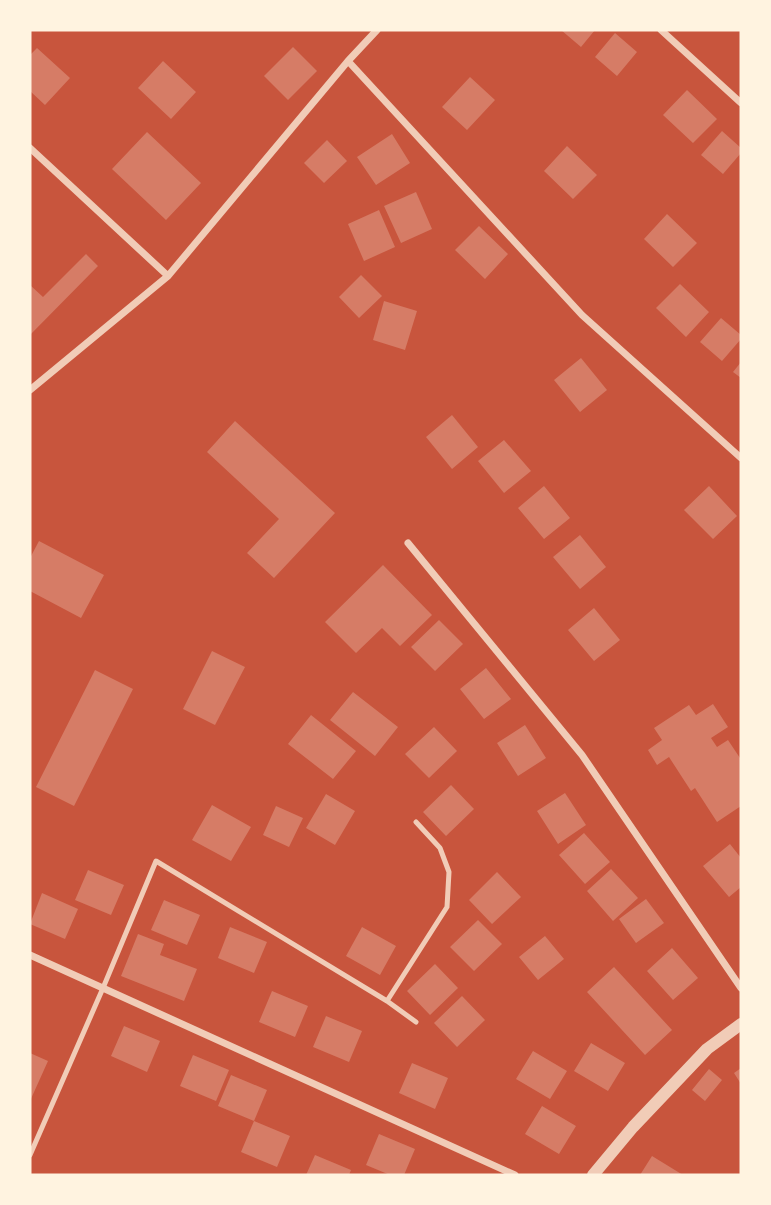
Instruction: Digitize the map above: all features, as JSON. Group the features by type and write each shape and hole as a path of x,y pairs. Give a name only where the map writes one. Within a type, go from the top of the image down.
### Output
{"street":[{"path":"30,390 168,276 377,30"},
{"path":"661,30 741,103"},
{"path":"348,61 582,315 741,458"},
{"path":"30,148 168,276"},
{"path":"408,543 582,755 741,988"},
{"path":"30,955 515,1175"},
{"path":"593,1175 707,1049 741,1024"}],"lane":[{"path":"387,1001 447,907 449,872 440,848 416,822"},
{"path":"30,1154 156,861 387,1001 416,1022"}],"building":[{"path":"561,30 595,30 581,47"},
{"path":"615,33 637,52 617,76 595,57"},
{"path":"293,47 317,71 288,100 264,76"},
{"path":"37,48 70,78 45,105 30,91 30,55"},
{"path":"163,61 196,92 171,119 138,88"},
{"path":"470,77 495,100 467,130 442,107"},
{"path":"687,90 717,119 693,143 663,115"},
{"path":"722,131 741,148 741,153 723,174 701,155"},
{"path":"147,132 201,183 166,220 112,169"},
{"path":"392,134 410,163 376,185 357,157"},
{"path":"327,140 347,161 324,183 304,163"},
{"path":"567,146 597,175 573,199 544,171"},
{"path":"416,192 432,229 401,243 384,206"},
{"path":"379,210 395,247 364,261 348,224"},
{"path":"667,214 697,243 673,267 644,239"},
{"path":"479,226 508,254 485,279 455,250"},
{"path":"86,254 98,266 30,335 30,285 43,297"},
{"path":"361,275 382,296 359,318 339,297"},
{"path":"680,284 709,312 686,337 656,308"},
{"path":"384,301 417,311 405,350 373,340"},
{"path":"721,318 741,335 741,339 722,361 700,342"},
{"path":"581,358 607,390 580,412 554,380"},
{"path":"741,362 741,378 733,372"},
{"path":"452,415 478,447 452,469 426,437"},
{"path":"235,421 335,513 274,578 247,553 279,519 207,452"},
{"path":"504,440 531,471 504,493 478,461"},
{"path":"544,486 570,518 544,539 518,508"},
{"path":"709,486 737,516 713,539 684,510"},
{"path":"580,535 606,567 580,589 553,557"},
{"path":"39,541 104,575 81,618 30,591 30,558"},
{"path":"383,565 432,615 400,646 382,628 356,653 325,622"},
{"path":"594,608 620,640 594,661 568,630"},
{"path":"439,620 463,644 435,671 411,647"},
{"path":"212,651 245,667 215,725 183,709"},
{"path":"486,668 511,699 484,719 460,689"},
{"path":"95,670 133,689 74,806 36,787"},
{"path":"353,692 398,727 375,756 330,720"},
{"path":"713,704 728,727 711,738 717,747 728,740 741,757 741,806 717,822 695,788 691,791 669,757 657,765 648,750 662,740 654,728 689,705 696,715"},
{"path":"311,715 356,751 333,779 288,744"},
{"path":"525,725 546,758 518,776 497,743"},
{"path":"434,727 457,751 429,778 405,754"},
{"path":"451,785 474,809 446,836 423,812"},
{"path":"565,793 586,825 558,844 537,811"},
{"path":"326,794 355,811 335,845 306,828"},
{"path":"212,805 251,827 231,861 192,840"},
{"path":"276,806 303,818 289,847 263,835"},
{"path":"584,833 610,862 585,884 559,855"},
{"path":"730,844 741,858 741,887 729,897 703,866"},
{"path":"611,869 638,898 613,921 587,891"},
{"path":"88,870 124,885 111,915 75,900"},
{"path":"497,872 521,897 492,924 469,900"},
{"path":"42,893 78,909 65,939 30,924"},
{"path":"646,899 664,923 636,943 619,919"},
{"path":"164,900 200,915 187,945 151,930"},
{"path":"478,920 502,944 474,971 450,947"},
{"path":"230,927 267,942 254,973 218,958"},
{"path":"362,927 396,946 380,975 346,956"},
{"path":"138,934 164,944 160,955 197,969 184,1001 121,976"},
{"path":"545,936 564,959 538,980 519,957"},
{"path":"672,948 698,978 673,1000 647,971"},
{"path":"435,964 458,988 430,1015 407,991"},
{"path":"614,967 672,1030 645,1055 587,992"},
{"path":"272,991 308,1006 295,1037 259,1022"},
{"path":"462,996 485,1020 457,1047 434,1023"},
{"path":"326,1016 362,1031 349,1062 313,1047"},
{"path":"124,1026 160,1041 147,1072 111,1056"},
{"path":"591,1043 625,1063 608,1091 574,1071"},
{"path":"533,1051 567,1071 550,1099 516,1079"},
{"path":"30,1053 48,1061 30,1101"},
{"path":"193,1055 229,1070 216,1101 180,1086"},
{"path":"412,1063 448,1078 435,1109 399,1093"},
{"path":"741,1068 741,1084 734,1073"},
{"path":"709,1069 722,1080 705,1101 692,1090"},
{"path":"231,1075 267,1090 254,1121 218,1106"},
{"path":"542,1106 576,1126 559,1154 525,1134"},
{"path":"254,1121 290,1136 277,1167 241,1152"},
{"path":"379,1134 415,1149 404,1175 390,1175 366,1165"},
{"path":"315,1155 351,1170 349,1175 306,1175"},
{"path":"652,1156 683,1175 640,1175"}]}
